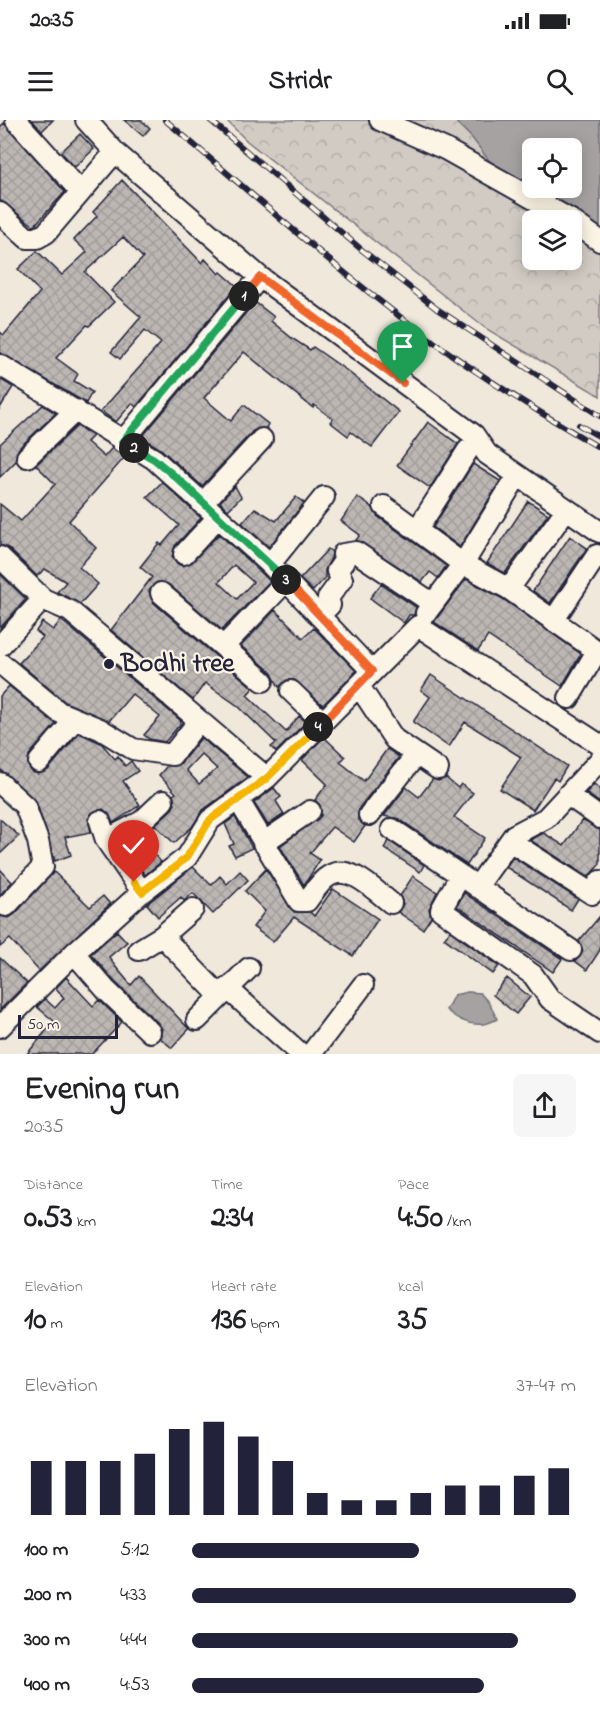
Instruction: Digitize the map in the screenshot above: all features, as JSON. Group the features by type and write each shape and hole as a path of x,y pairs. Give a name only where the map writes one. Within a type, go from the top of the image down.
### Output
{"street":[{"path":"16,120 80,191"},
{"path":"86,120 115,152 260,277 474,435 488,454 600,532"},
{"path":"380,120 445,149 552,210"},
{"path":"0,213 27,238 46,233 115,152"},
{"path":"582,229 600,241"},
{"path":"122,442 260,277"},
{"path":"0,365 122,442 154,459 270,564 319,616 365,678 394,739 438,769"},
{"path":"27,458 76,411"},
{"path":"202,504 262,439"},
{"path":"417,530 468,450"},
{"path":"0,1027 74,953 142,892 187,857 210,820 239,801 267,778 418,626 432,603 463,564 511,486"},
{"path":"270,564 324,497"},
{"path":"384,506 463,564 509,590 553,621 597,647 569,698"},
{"path":"184,554 218,517"},
{"path":"509,590 560,518"},
{"path":"319,616 330,605 328,598 342,579 337,571 344,561 343,554 356,552 432,603"},
{"path":"553,621 597,555"},
{"path":"0,557 43,599 70,611 198,722 245,757 267,778"},
{"path":"224,646 286,580"},
{"path":"161,592 262,681"},
{"path":"0,646 43,599"},
{"path":"418,626 600,745"},
{"path":"0,663 59,712 100,729 133,749 151,754 172,754 198,722"},
{"path":"291,691 323,723"},
{"path":"39,762 75,719"},
{"path":"369,815 416,755"},
{"path":"477,887 514,835 546,818 600,760"},
{"path":"0,783 25,806 38,841 43,867 6,906"},
{"path":"568,795 600,818"},
{"path":"142,892 103,831 142,821 163,801"},
{"path":"239,801 291,892 303,903 330,875 339,873 350,874 359,879 391,903"},
{"path":"263,843 310,811"},
{"path":"392,829 571,950"},
{"path":"510,841 592,894 600,881"},
{"path":"460,876 441,910 533,975 550,999 600,1033"},
{"path":"139,950 162,936 193,909"},
{"path":"162,936 223,992 301,1054"},
{"path":"74,953 106,990 150,1032"},
{"path":"197,1020 249,968"},
{"path":"311,1054 363,985"}],"green space":[{"path":"226,120 600,120 600,396 485,328 247,141"}],"shaded area":[{"path":"454,120 600,120 600,228 582,217 582,210 570,210 550,198 582,198 582,138 522,138 522,181 491,163 472,138"},
{"path":"468,992 480,993 489,1003 497,1019 483,1024 470,1024 446,1010 454,995"}],"building":[{"path":"32,120 53,120 42,131"},
{"path":"124,120 141,120 150,128 143,136"},
{"path":"4,123 65,192 34,226 0,200 0,127"},
{"path":"80,134 94,149 75,167 61,152"},
{"path":"122,180 202,263 205,259 219,274 221,272 237,286 136,407 132,403 116,422 101,411 161,343 145,330 120,359 111,352 141,317 111,291 143,258 123,237 85,272 114,302 89,326 87,325 56,358 78,374 74,381 92,392 86,403 0,353 0,332 4,335 40,292 18,269 37,251 62,275 87,252 74,240 97,216 93,212"},
{"path":"255,302 274,317 271,321 293,339 310,350 313,347 399,412 372,447 351,432 348,436 330,422 333,419 314,405 313,408 244,352 204,398 231,421 244,405 268,424 266,428 253,431 202,486 162,450 142,437"},
{"path":"0,379 13,387 0,408"},
{"path":"43,405 56,413 19,448 16,461 0,477 0,444"},
{"path":"428,422 458,444 430,488 397,465"},
{"path":"77,426 93,436 87,442 104,457 112,448 125,457 69,521 96,548 79,567 98,584 80,604 57,592 66,582 45,569 37,576 8,548 0,545 0,504 21,521 55,484 36,465"},
{"path":"473,464 500,481 460,547 433,527"},
{"path":"162,482 201,518 175,546 172,557 176,563 182,566 192,562 219,534 270,581 222,630 168,584 157,582 149,591 153,602 253,688 247,695 286,732 299,716 306,722 276,752 271,747 276,743 238,706 205,683 193,700 111,630 152,577 140,567 159,543 162,545 179,525 147,497","holes":["234,565 253,582 237,599 219,582"]},
{"path":"235,486 241,497 228,510 220,502"},
{"path":"296,497 304,503 269,547 242,523 255,508 276,521"},
{"path":"357,497 373,508 377,516 446,566 438,578 430,572 422,582 356,540 360,535 341,521"},
{"path":"528,501 548,514 505,573 487,563"},
{"path":"570,536 587,548 550,603 533,591"},
{"path":"328,549 332,552 325,570 325,578 313,591 300,579"},
{"path":"0,574 26,599 0,628"},
{"path":"466,579 503,599 581,654 562,686 488,636 478,651 434,622"},
{"path":"381,584 416,607 414,615 409,615 404,623 370,598"},
{"path":"275,610 303,638 314,628 356,671 323,705 294,680 287,680 279,687 271,672 241,646"},
{"path":"61,620 180,720 181,723 165,742 149,739 144,735 160,717 132,694 109,721 65,702 19,663 43,637 36,631 42,622 53,630"},
{"path":"431,675 567,766 558,781 554,778 533,810 500,789 521,757 465,722 449,747 413,722 430,697 421,690"},
{"path":"9,686 56,724 29,755 28,766 32,772 38,774 48,770 79,733 101,743 115,759 118,756 125,766 131,761 138,771 123,781 140,805 113,823 103,809 92,813 88,819 91,832 65,837 71,855 55,861 36,801 0,769 0,696"},
{"path":"324,737 345,757 340,762 364,781 387,749 399,757 359,808 358,819 365,826 354,842 332,827 310,853 320,860 304,885 280,846 321,816 320,805 315,800 327,784 302,760"},
{"path":"201,738 248,777 203,810 192,827 174,843 155,825 172,809 175,804 173,795 176,793 159,775 167,766 181,763","holes":["201,754 217,769 199,784 186,770"]},
{"path":"446,778 458,788 461,784 473,793 454,817 485,838 467,865 399,819 384,816 406,787 419,797 433,779 438,781"},
{"path":"594,784 600,788 600,803 586,793"},
{"path":"274,788 281,797 276,801 284,814 268,825 254,803"},
{"path":"235,817 252,848 235,856 229,846 234,844 225,824"},
{"path":"0,819 19,836 0,854"},
{"path":"582,820 600,830 600,864 588,877 530,840 544,833 564,846"},
{"path":"149,831 156,847 149,849 161,862 145,875 124,844"},
{"path":"389,841 424,865 420,872 384,848"},
{"path":"513,857 578,899 571,910 506,867"},
{"path":"193,867 211,885 220,876 227,884 240,871 248,880 213,914 193,893 184,901 181,897 158,917 147,904"},
{"path":"0,869 12,882 0,895"},
{"path":"266,869 294,912 310,912 314,916 333,889 378,919 353,956 294,917 273,942 253,927 265,911 245,891"},
{"path":"54,872 90,907 103,896 110,904 39,971 10,939 0,947 0,916 9,918 15,914"},
{"path":"413,876 437,892 429,909 431,917 423,929 398,912 403,904 400,896"},
{"path":"464,893 562,959 553,972 457,906"},
{"path":"600,916 600,950 587,970 575,961 583,951 579,941"},
{"path":"117,931 127,942 109,957 115,966 131,985 139,976 189,1029 172,1048 160,1038 162,1029 158,1023 115,982 91,954"},
{"path":"450,931 499,966 493,974 444,938"},
{"path":"0,958 27,983 0,1010"},
{"path":"66,977 93,1006 99,1000 122,1022 92,1054 27,1054 54,1021 37,1007 45,999 55,1008 64,998 56,988"},
{"path":"507,978 530,997 516,1014 493,995"}],"railway":[{"path":"165,120 323,255 420,332 508,393 600,448"},
{"path":"210,120 362,250 437,309 600,416"},
{"path":"579,425 600,437"}],"place":[{"name":"Bodhi tree","path":"109,664"}],"route":[{"path":"134,882 142,892 187,857 210,820 239,801 267,778 372,671 241,536 202,504 178,479 154,459 122,442 147,409 260,277 403,383"}]}
